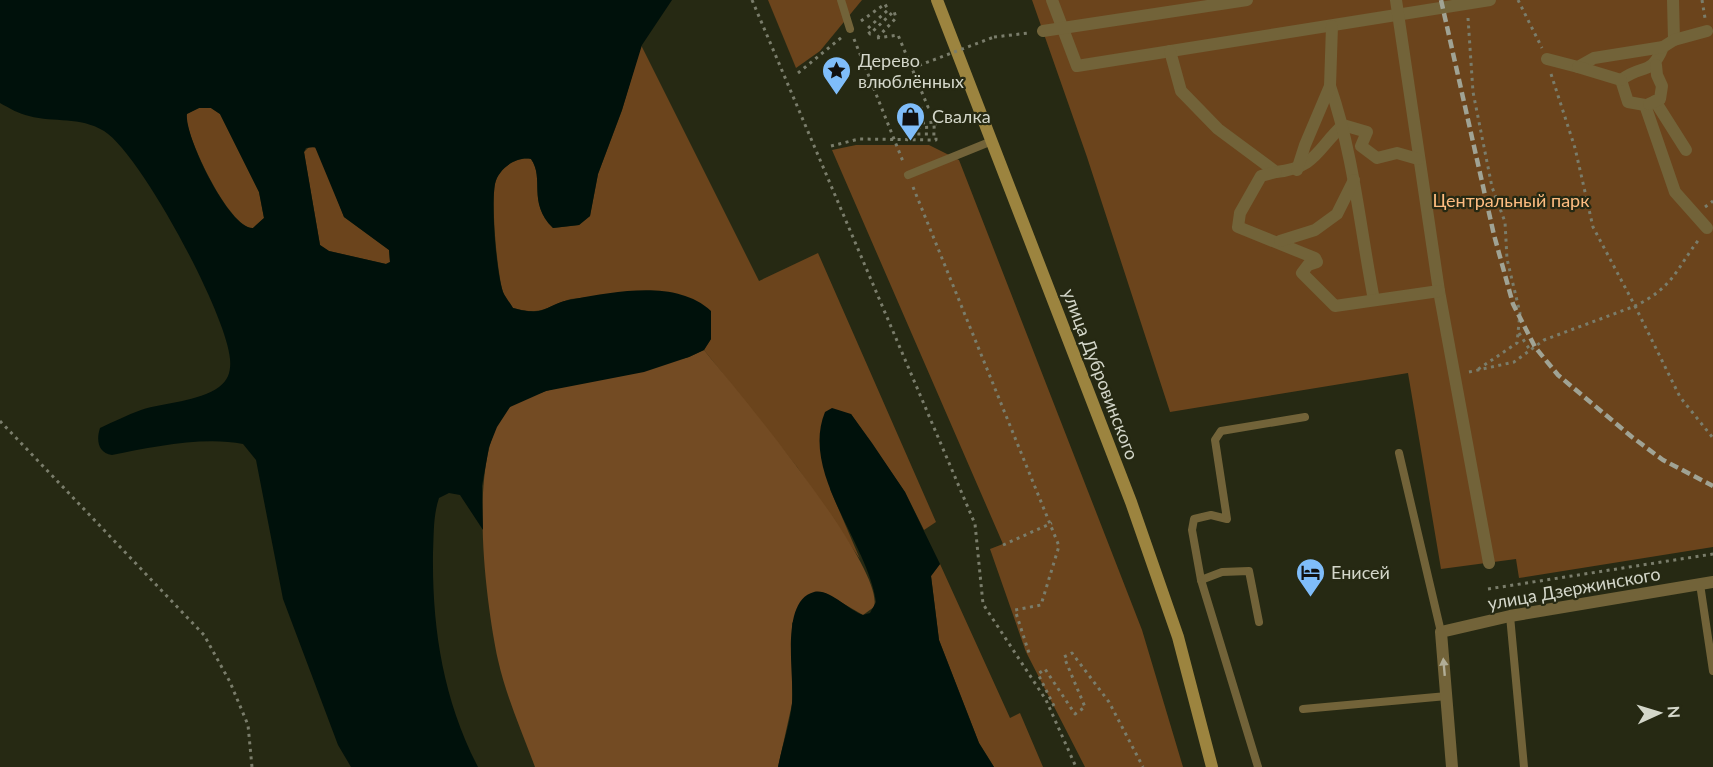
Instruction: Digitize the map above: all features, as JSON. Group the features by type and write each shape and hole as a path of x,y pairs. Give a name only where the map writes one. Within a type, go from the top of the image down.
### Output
{"main road":[{"name":"улица Дубровинского","path":"937,0 1131,502 1178,637 1212,767"}],"street":[{"path":"1052,0 1077,66 1490,0"},
{"path":"1043,31 1247,0"},
{"path":"1396,0 1438,291 1489,563"},
{"path":"1672,0 1674,40"},
{"path":"1332,26 1330,86 1343,125 1355,179 1359,221 1374,300"},
{"path":"1578,67 1594,58 1663,47 1674,40 1707,31"},
{"path":"1621,80 1628,102 1650,103 1660,99 1662,86 1656,65 1663,47"},
{"path":"1170,51 1181,92 1218,129 1276,172"},
{"path":"1547,59 1621,80"},
{"path":"1621,80 1635,70 1649,69 1656,65"},
{"path":"1297,170 1330,86"},
{"path":"1650,103 1686,150"},
{"path":"1650,103 1659,150 1675,192 1707,228"},
{"path":"1343,125 1367,132 1361,146 1377,159 1396,153 1418,159"},
{"path":"1343,125 1323,143 1315,158 1297,170 1262,176 1240,213 1238,227 1315,258 1317,262 1308,265 1302,273 1335,306 1438,291"},
{"path":"1659,150 1678,137"},
{"path":"1278,242 1286,242 1315,230 1332,218 1355,179"},
{"name":"улица Дзержинского","path":"1441,632 1510,616 1707,583"},
{"path":"1441,632 1452,767"}],"lane":[{"path":"841,0 850,29"},
{"path":"908,175 992,141"},
{"path":"1258,767 1201,579 1192,530 1194,519 1211,515 1227,519 1215,440 1221,431 1305,417"},
{"path":"1399,453 1441,632"},
{"path":"1201,579 1222,572 1249,571 1259,622"},
{"path":"1707,583 1713,671"},
{"path":"1510,616 1524,767"},
{"path":"1303,709 1447,696"}],"path":[{"path":"752,0 975,524 983,604 1046,700 1076,767"},
{"path":"1518,0 1547,59 1575,148 1593,227 1680,397 1713,438"},
{"path":"798,73 827,52 850,29 885,4 888,9 867,29 870,34 894,11 896,18 877,38 898,35 928,106 906,112 906,123 937,122 938,127 907,128 907,134 936,134 936,140 859,140 831,146"},
{"path":"1465,4 1473,68 1473,92 1492,187 1505,222 1507,260 1520,313 1517,343 1477,370"},
{"path":"850,29 1059,546 1041,605 1015,610 1029,653"},
{"path":"912,68 994,37 1043,31"},
{"path":"1455,375 1514,362 1544,340 1652,298 1673,280 1707,228 1705,207 1713,201"},
{"path":"1519,333 1530,350"},
{"path":"0,421 204,635 230,682 248,724 252,767"},
{"path":"1003,545 1052,524"},
{"path":"1488,589 1713,554"},
{"path":"1054,706 1038,674 1046,669 1076,714 1085,708 1064,657 1072,653 1109,702 1143,767"}],"green space":[{"path":"768,0 862,0 820,51 796,68"},
{"name":"Центральный парк","path":"1032,0 1713,0 1713,547 1519,578 1516,559 1441,569 1408,373 1170,412 1087,157"},
{"path":"641,45 759,281 818,253 936,522 924,530 905,492 851,414 830,489 860,559 797,467 704,350 711,339 687,298 638,292 571,299 544,310 531,311 513,308 505,296 495,238 494,194 497,178 508,165 519,160 531,159 537,175 538,200 545,218 553,228 579,225 590,216 598,174 622,110"},
{"path":"199,108 211,108 220,114 259,192 264,218 253,228 243,225 221,199 201,160 186,114"},
{"path":"856,145 929,145 959,160 1142,630 1183,767 1085,767 1026,652 990,549 1003,544 832,150"},
{"path":"310,146 318,149 344,217 389,250 390,262 386,264 329,251 320,245 304,152"},
{"path":"940,564 1010,718 1020,713 1043,767 994,767 979,743 939,640 931,576"}],"shaded area":[{"path":"0,0 672,0 642,45 622,110 598,174 590,216 579,225 553,228 545,218 538,200 537,175 531,159 519,160 508,165 500,173 495,184 494,222 498,269 503,292 513,308 540,311 565,301 608,293 663,291 697,301 711,311 711,339 704,350 689,357 644,372 546,391 510,407 497,427 489,447 482,486 483,530 460,495 449,493 439,498 435,518 433,553 438,636 448,689 466,741 478,767 351,767 338,745 283,599 256,460 243,444 195,442 112,455 101,449 98,441 100,428 141,410 191,399 219,387 227,378 230,367 225,338 199,274 180,237 139,170 120,146 95,126 29,116 0,103","holes":["199,108 211,108 220,114 259,192 264,218 253,228 243,225 221,199 200,160 188,125 187,114","315,147 344,217 389,250 390,262 386,264 329,251 320,245 304,152 306,148"]},
{"path":"704,350 775,437 834,518 857,555 871,586 874,607 863,615 825,593 792,623 792,704 778,767 535,767 501,673 488,603 483,490 487,456 496,427 510,407 542,392 689,357"},
{"path":"832,408 851,414 872,443 905,492 940,564 931,576 939,640 979,743 994,767 778,767 792,703 791,641 796,609 803,598 814,592 826,593 863,615 870,613 876,602 870,579 838,508 821,459 820,435 825,412"}],"railway":[{"path":"1441,0 1494,235 1513,304 1535,347 1558,375 1632,437 1663,460 1713,486"}],"place":[{"name":"Дерево влюблённых","path":"837,96"},
{"name":"Свалка","path":"911,142"},
{"name":"Енисей","path":"1310,598"}]}
